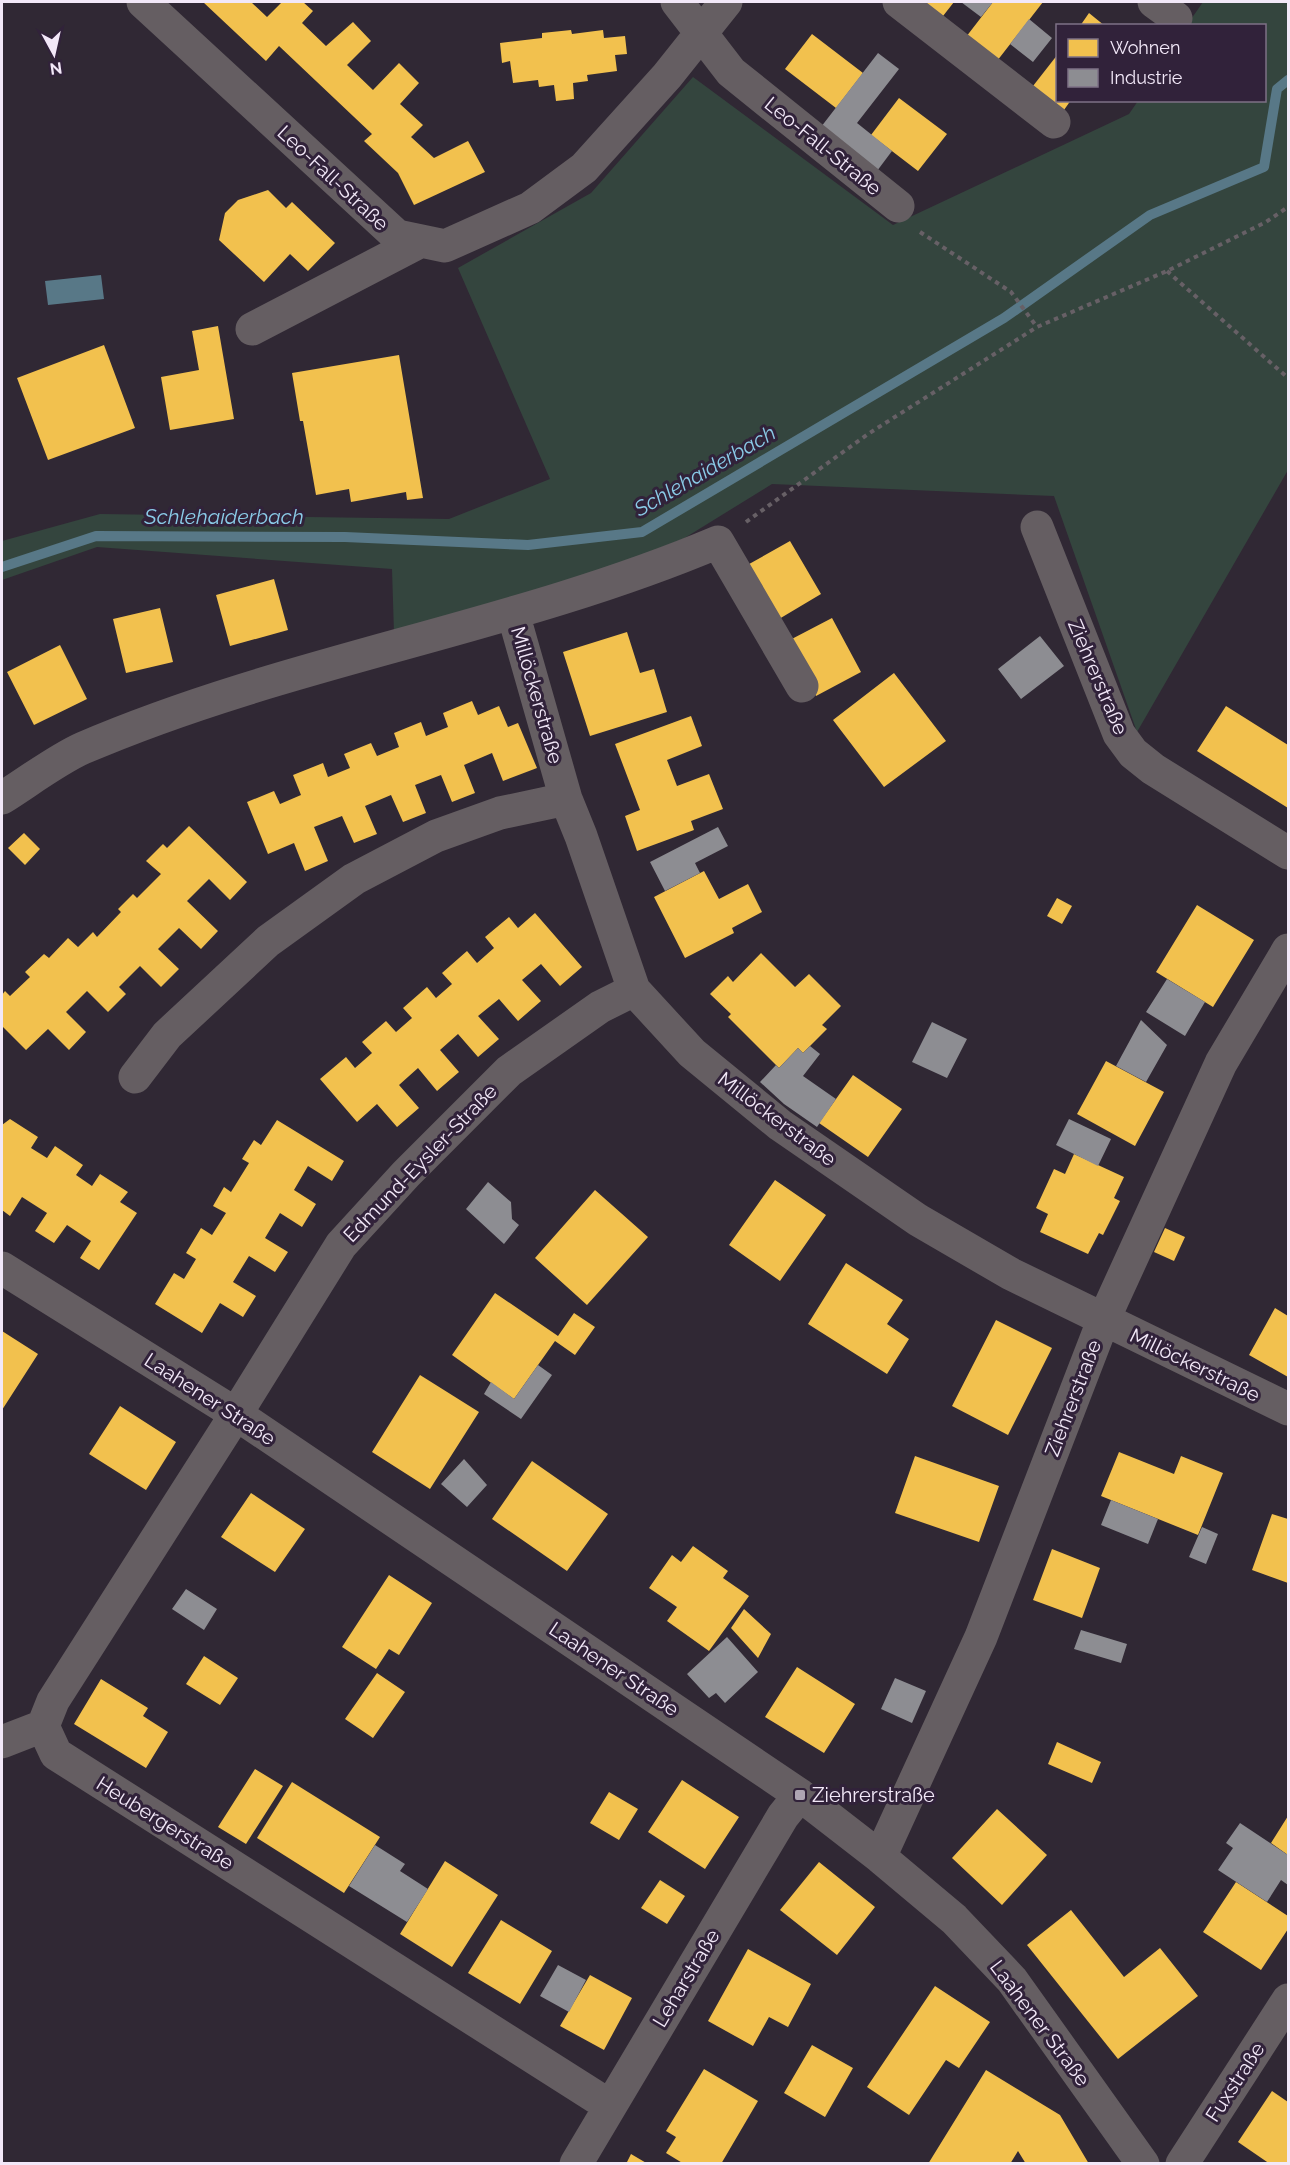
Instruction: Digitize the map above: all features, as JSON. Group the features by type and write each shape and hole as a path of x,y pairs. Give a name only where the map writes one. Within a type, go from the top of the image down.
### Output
{"street":[{"name":"Leo-Fall-Straße","path":"143,2 397,236 445,246 530,207 584,168 667,76 726,2"},
{"path":"677,2 701,32"},
{"path":"898,2 1054,122"},
{"name":"Leo-Fall-Straße","path":"701,32 731,72 898,206"},
{"path":"252,329 421,241"},
{"name":"Ziehrerstraße","path":"1037,527 1119,734 1133,753 1153,769 1288,853"},
{"path":"717,542 802,686"},
{"name":"Millöckerstraße","path":"2,798 81,749 221,697 513,613 658,567 717,542"},
{"name":"Millöckerstraße","path":"513,613 566,799 634,990 692,1053 790,1132 918,1220 1011,1274 1103,1321 1288,1409"},
{"path":"135,1077 167,1035 268,941 354,879 436,836 500,813 566,799"},
{"name":"Ziehrerstraße","path":"880,1857 981,1637 1103,1321 1221,1063 1288,950"},
{"name":"Edmund-Eysler-Straße","path":"236,1414 341,1245 406,1174 509,1071 600,1006 634,990"},
{"name":"Laahener Straße","path":"2,1268 236,1414 800,1795 880,1857 954,1919 1012,1980 1143,2163"},
{"path":"2,1742 43,1726 53,1701 236,1414"},
{"name":"Heubergerstraße","path":"43,1726 56,1754 610,2106"},
{"name":"Leharstraße","path":"576,2163 783,1816 800,1795"},
{"name":"Fuxstraße","path":"1182,2163 1288,2000"}],"path":[{"path":"898,206 919,231 1011,292 1037,327"},
{"path":"717,542 868,434 1037,327 1167,271 1266,222 1288,207"},
{"path":"1167,271 1288,378"}],"green space":[{"path":"1203,2 1288,2 1288,470 1137,732 1054,496 772,484 683,539 508,608 394,633 392,569 97,547 2,580 2,541 100,514 449,519 550,479 458,268 591,193 693,77 893,225 1129,114 1137,102 1266,102 1266,24 1188,24"}],"water":[{"path":"101,275 104,299 48,305 45,281"}],"building: Wohnen":[{"path":"203,2 251,2 267,17 282,2 303,2 313,11 302,23 326,46 353,22 371,41 347,65 373,90 399,63 419,83 400,104 423,125 411,137 434,158 468,141 485,172 414,205 398,173 364,141 372,134 279,46 266,61"},
{"path":"924,2 954,2 943,16"},
{"path":"993,2 1043,2 997,61 966,37"},
{"path":"1089,13 1103,24 1081,24"},
{"path":"571,30 572,34 603,30 604,38 625,36 627,54 615,55 617,71 587,75 588,81 573,83 574,99 556,101 554,85 539,87 538,80 513,83 510,61 502,63 500,43 542,38 542,33"},
{"path":"812,34 863,73 836,108 785,69"},
{"path":"1056,57 1056,102 1070,102 1064,110 1033,86"},
{"path":"899,98 947,134 918,171 871,135"},
{"path":"268,190 286,208 292,202 335,243 308,271 290,254 264,282 219,240 225,213 238,200"},
{"path":"218,326 234,419 170,430 161,377 199,370 192,331"},
{"path":"104,345 135,428 48,460 17,378"},
{"path":"399,355 423,498 407,500 406,492 351,502 349,489 316,495 292,373"},
{"path":"790,541 821,594 774,622 742,568"},
{"path":"274,579 288,630 230,646 216,595"},
{"path":"160,608 173,662 126,673 113,619"},
{"path":"832,618 861,672 816,696 786,642"},
{"path":"627,632 640,673 654,669 667,712 590,736 563,652"},
{"path":"60,645 87,699 34,725 7,672"},
{"path":"894,673 946,741 884,787 833,720"},
{"path":"472,701 478,715 499,706 508,727 518,723 537,768 503,781 492,753 464,765 475,793 452,802 441,775 415,785 426,813 403,822 391,795 365,806 377,834 354,843 342,816 314,827 328,861 305,871 294,843 268,854 247,802 274,791 280,804 301,795 293,775 323,763 328,777 350,768 344,754 371,743 377,756 399,747 394,733 421,722 426,736 448,727 443,713"},
{"path":"1226,706 1288,745 1288,808 1197,751"},
{"path":"691,716 702,746 667,760 677,786 709,774 723,809 691,821 694,830 637,851 625,816 640,810 615,744"},
{"path":"189,826 247,882 230,900 209,879 187,901 218,931 201,949 179,928 158,949 179,969 161,987 140,966 119,987 126,994 108,1012 87,991 66,1012 86,1032 69,1050 48,1029 26,1050 2,1026 2,995 5,991 10,996 30,977 25,972 44,954 49,958 68,938 78,947 93,932 97,937 121,912 118,909 133,894 137,898 161,874 146,861 163,844 167,848"},
{"path":"24,833 40,849 25,865 8,848"},
{"path":"704,871 719,899 748,884 762,912 732,928 734,933 685,958 654,897"},
{"path":"1057,898 1072,906 1062,924 1047,916"},
{"path":"1197,905 1254,940 1213,1007 1156,972"},
{"path":"535,913 582,967 560,986 541,964 522,980 541,1001 518,1021 499,999 478,1016 499,1039 478,1057 458,1034 440,1050 459,1072 437,1091 418,1068 399,1085 419,1108 397,1127 377,1104 357,1122 320,1079 346,1057 355,1068 372,1053 362,1042 386,1021 396,1032 412,1018 403,1008 427,987 436,998 452,984 442,973 467,951 477,963 494,948 485,937 509,917 518,928"},
{"path":"761,953 795,987 809,974 841,1006 822,1025 827,1029 803,1053 798,1048 779,1068 728,1017 731,1014 710,994 728,976 733,982"},
{"path":"1106,1061 1164,1092 1135,1146 1077,1114"},
{"path":"853,1075 902,1109 868,1157 819,1123"},
{"path":"10,1119 38,1137 31,1148 47,1158 55,1146 83,1165 76,1175 92,1186 100,1174 128,1192 120,1202 137,1213 99,1270 80,1258 91,1241 67,1225 54,1243 35,1231 47,1213 22,1197 10,1216 2,1210 2,1125"},
{"path":"277,1120 344,1161 332,1181 308,1166 294,1190 316,1204 302,1227 280,1213 265,1238 288,1252 275,1272 249,1256 233,1282 256,1296 243,1317 220,1303 202,1333 155,1304 174,1273 184,1279 196,1259 186,1253 201,1228 212,1235 226,1213 213,1206 224,1187 231,1192 249,1163 242,1159 254,1140 261,1145"},
{"path":"1074,1154 1124,1177 1114,1198 1120,1201 1103,1235 1099,1233 1088,1254 1040,1232 1048,1214 1036,1208 1054,1169 1065,1174"},
{"path":"775,1180 826,1215 780,1281 729,1245"},
{"path":"595,1190 648,1237 587,1305 535,1258"},
{"path":"1165,1228 1185,1237 1174,1261 1154,1252"},
{"path":"846,1263 903,1300 887,1324 909,1339 887,1374 808,1324"},
{"path":"495,1293 558,1336 574,1313 595,1327 575,1355 555,1341 514,1399 452,1355"},
{"path":"1275,1308 1288,1316 1288,1377 1249,1355"},
{"path":"996,1320 1052,1348 1008,1435 952,1406"},
{"path":"2,1331 38,1354 2,1410"},
{"path":"420,1375 479,1412 430,1489 372,1452"},
{"path":"120,1406 176,1442 146,1490 89,1454"},
{"path":"1119,1452 1174,1474 1181,1456 1223,1473 1198,1535 1101,1496"},
{"path":"915,1456 999,1486 979,1542 895,1513"},
{"path":"532,1461 608,1514 567,1571 492,1519"},
{"path":"251,1493 305,1529 275,1572 221,1537"},
{"path":"1272,1514 1288,1519 1288,1583 1252,1570"},
{"path":"693,1546 728,1571 723,1578 749,1596 709,1651 667,1621 677,1607 649,1588 672,1555 681,1562"},
{"path":"1052,1549 1100,1568 1082,1618 1033,1600"},
{"path":"389,1575 432,1603 399,1655 389,1649 376,1669 342,1647"},
{"path":"744,1609 771,1634 758,1658 731,1628"},
{"path":"204,1656 238,1678 220,1705 186,1684"},
{"path":"797,1667 855,1704 824,1753 765,1717"},
{"path":"377,1673 405,1692 373,1738 345,1719"},
{"path":"101,1679 148,1708 143,1716 168,1732 146,1768 74,1724"},
{"path":"1057,1742 1101,1762 1092,1783 1048,1764"},
{"path":"255,1769 283,1786 246,1844 218,1827"},
{"path":"682,1780 739,1817 705,1869 648,1832"},
{"path":"292,1782 380,1837 344,1893 257,1838"},
{"path":"609,1792 638,1809 619,1840 590,1823"},
{"path":"997,1809 1047,1855 1002,1905 952,1858"},
{"path":"1288,1816 1288,1855 1271,1843"},
{"path":"445,1861 498,1895 452,1967 400,1934"},
{"path":"819,1862 875,1907 837,1955 780,1910"},
{"path":"660,1880 685,1896 667,1924 641,1908"},
{"path":"1236,1882 1288,1916 1288,1929 1261,1970 1203,1932"},
{"path":"1071,1910 1124,1977 1160,1948 1198,1996 1118,2059 1027,1945"},
{"path":"501,1920 552,1951 520,2004 468,1973"},
{"path":"748,1949 811,1984 788,2027 769,2017 753,2046 708,2021"},
{"path":"590,1975 632,1998 604,2050 560,2026"},
{"path":"935,1986 990,2022 959,2068 946,2060 909,2115 867,2087"},
{"path":"812,2045 853,2068 825,2117 784,2093"},
{"path":"704,2069 758,2101 721,2164 684,2164 666,2153 676,2137 666,2131"},
{"path":"986,2070 1060,2115 1089,2164 1026,2164 1018,2151 1010,2164 928,2164"},
{"path":"1272,2091 1288,2102 1288,2164 1270,2164 1238,2142"},
{"path":"631,2154 648,2164 626,2164"}],"building: Industrie":[{"path":"961,2 993,2 981,17"},
{"path":"1029,19 1052,38 1033,62 1010,44"},
{"path":"878,53 899,69 857,123 892,151 877,171 821,127"},
{"path":"1040,636 1064,666 1021,699 998,669"},
{"path":"718,827 728,846 695,863 700,873 665,891 650,862"},
{"path":"1167,979 1205,1002 1185,1036 1146,1012"},
{"path":"1141,1020 1167,1045 1146,1082 1116,1066"},
{"path":"932,1022 967,1039 947,1078 912,1062"},
{"path":"810,1046 820,1054 803,1076 836,1099 817,1127 784,1104 760,1082 776,1065 779,1068 798,1048 803,1053"},
{"path":"1069,1119 1111,1139 1098,1166 1056,1145"},
{"path":"488,1182 511,1202 512,1219 519,1225 504,1244 466,1209"},
{"path":"538,1365 552,1375 521,1419 484,1394 491,1382 514,1399"},
{"path":"464,1459 487,1485 467,1507 441,1484"},
{"path":"1111,1500 1158,1519 1148,1544 1101,1525"},
{"path":"1202,1527 1218,1534 1206,1564 1189,1557"},
{"path":"186,1589 217,1609 204,1630 172,1609"},
{"path":"1081,1630 1127,1644 1121,1663 1074,1649"},
{"path":"727,1637 758,1672 725,1703 716,1693 709,1698 687,1674"},
{"path":"895,1678 926,1691 912,1723 881,1709"},
{"path":"1240,1823 1288,1855 1288,1885 1281,1880 1267,1902 1218,1870 1233,1848 1226,1843"},
{"path":"375,1845 405,1864 400,1871 428,1889 407,1922 349,1886"},
{"path":"558,1965 586,1980 569,2012 540,1996"}],"waterway":[{"name":"Schlehaiderbach","path":"2,567 96,536 345,537 528,545 642,532 1004,318 1150,215 1264,167 1277,89 1288,80"}],"place":[{"name":"Ziehrerstraße","path":"800,1795"}]}
